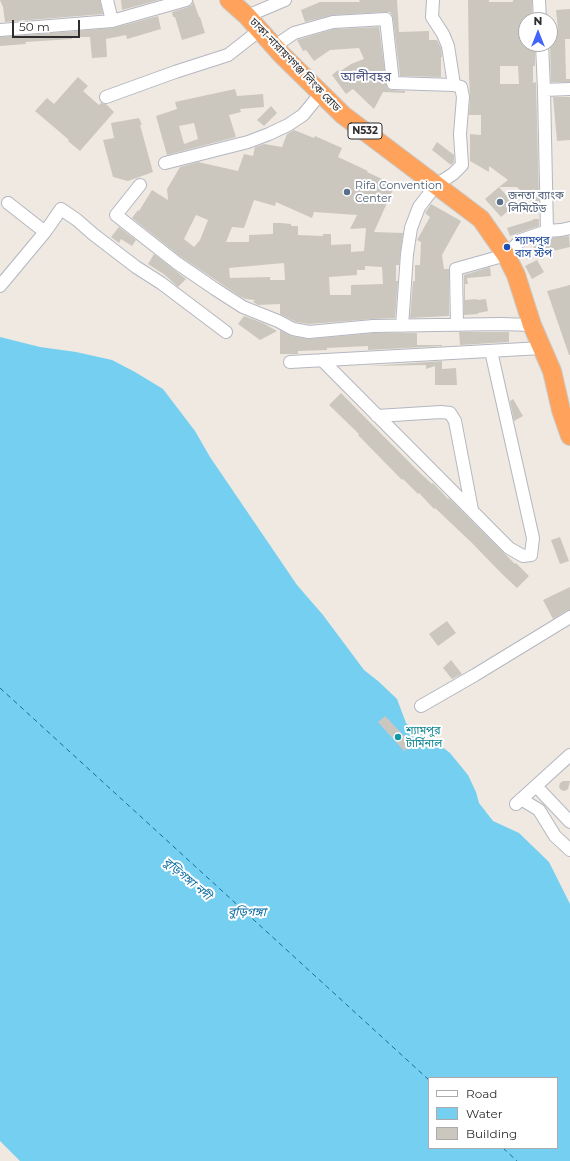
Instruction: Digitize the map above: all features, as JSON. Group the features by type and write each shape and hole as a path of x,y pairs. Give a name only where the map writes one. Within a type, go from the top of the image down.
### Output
{"highway":[{"name":"ঢাকা-নারায়ণগঞ্জ লিংক রোড","path":"228,0 247,16 281,54 343,115 481,219 506,256 516,275 532,325 552,370 566,410 570,436"}],"street":[{"path":"107,0 112,21"},
{"path":"0,30 112,21 186,0"},
{"path":"247,16 285,0"},
{"path":"433,0 432,17 443,34 448,46 454,85"},
{"path":"539,0 540,12"},
{"path":"275,46 294,33 333,22 386,18 393,83 454,85 461,87 463,97 460,134 462,165 454,174 436,185 419,207 411,228 407,254 402,326"},
{"path":"106,96 228,54 260,30"},
{"path":"542,52 547,231"},
{"path":"544,90 570,89"},
{"path":"165,163 248,142 269,134 288,125 303,115 321,93"},
{"path":"140,185 116,215 184,267 242,307 278,321 293,329 309,332 373,326 532,325"},
{"path":"8,203 45,232"},
{"path":"0,286 45,232 61,209 77,220 136,268 161,283 226,332"},
{"path":"457,325 456,269 506,256 521,240 547,231 570,228"},
{"path":"290,362 542,348"},
{"path":"322,360 509,548 523,556 531,555 533,538 491,351"},
{"path":"377,416 442,412 450,413 455,421 472,510"},
{"path":"421,706 475,676 570,617"},
{"path":"570,755 519,802 539,810 555,836 570,850"},
{"path":"536,786 570,822"}],"water":[{"name":"বুড়িগঙ্গা","path":"0,337 40,347 76,352 112,360 163,389 195,431 210,457 297,585 323,615 364,670 397,699 406,723 413,730 437,743 450,753 468,775 476,792 479,803 493,821 519,833 549,862 570,904 570,1161 20,1161 0,1141"}],"building":[{"path":"0,0 100,0 103,14 5,22 3,7"},
{"path":"121,0 159,0 122,10"},
{"path":"193,0 205,33 182,40 172,12 192,5"},
{"path":"359,0 397,0 399,32 429,31 429,40 437,40 441,48 442,57 441,77 400,76 393,18 390,12 333,15 305,22 301,10 320,2 360,2"},
{"path":"468,0 513,2 513,0 532,0 532,12 518,12 518,52 535,52 533,83 536,82 539,201 530,201 517,187 499,187 508,180 489,166 489,172 470,161 470,134 481,135 481,115 469,115","holes":["500,66 518,66 519,84 500,84"]},
{"path":"570,9 570,39 565,39 566,79 570,79 570,82 551,82 550,52 558,52 558,12 556,12 556,10"},
{"path":"158,16 161,29 127,39 126,35 106,39 107,57 92,58 90,37 72,37 72,39 25,42 26,44 0,46 0,37 113,28"},
{"path":"379,27 387,87 392,90 405,91 405,93 383,92 374,109 353,89 346,94 332,75 338,70 339,72 351,64 364,59 359,48 330,50 314,61 306,50 303,51 297,40 334,29"},
{"path":"78,77 88,86 83,91 99,105 101,103 106,104 114,112 80,151 35,111 47,98 54,104"},
{"path":"235,89 237,96 263,94 264,107 240,109 241,112 229,115 236,137 167,155 156,116 177,109 175,102","holes":["194,123 198,139 184,144 179,126"]},
{"path":"553,97 570,97 570,140 557,141"},
{"path":"271,106 277,113 264,126 257,120"},
{"path":"139,118 153,172 128,181 113,177 103,140 114,138 111,123"},
{"path":"294,130 314,138 315,136 342,148 338,157 395,185 374,232 403,233 399,265 396,265 396,281 398,281 395,318 309,324 296,322 280,314 280,304 258,305 253,302 255,300 241,297 181,257 132,218 138,210 139,211 152,190 168,200 167,189 180,167 198,162 238,171 244,154 253,156 255,147 264,144 282,147 287,134","holes":["254,200 275,206 276,202 312,218 314,212 357,215 350,229 366,228 364,251 351,252 351,244 331,245 331,234 323,234 323,236 298,235 298,226 291,226 291,224 281,223 273,223 273,234 249,235 249,242 226,242 232,227 244,228","196,215 208,220 200,240 194,247 184,239","284,263 285,280 270,280 270,277 230,278 229,268","365,266 382,267 383,284 351,285 351,295 330,295 329,277 357,275 357,270 365,270"]},
{"path":"437,142 454,155 454,162 451,165 432,150"},
{"name":"জনতা ব্যাংক লিমিটেড","path":"499,187 515,205 501,217 485,199"},
{"path":"431,204 461,221 442,255 444,269 449,269 449,316 410,318 413,281 415,281 415,265 420,265 421,242 417,240 430,217 425,213"},
{"path":"533,219 539,219 539,226 510,236 507,228"},
{"path":"119,227 136,240 132,246 121,239 119,243 111,237"},
{"path":"569,236 570,247 536,255 533,244 549,238"},
{"path":"154,254 186,279 178,287 165,275 148,264"},
{"path":"537,260 544,272 532,279 525,266"},
{"path":"490,267 491,276 467,278 468,284 465,284 465,300 486,299 488,311 478,314 464,315 464,275"},
{"path":"570,285 570,355 569,355 547,291"},
{"path":"244,316 263,323 277,331 260,340 238,324"},
{"path":"280,330 291,336 309,339 373,333 417,333 417,345 442,346 368,350 368,346 327,348 327,350 298,351 298,354 280,354"},
{"path":"459,332 509,332 509,342 460,345"},
{"path":"442,361 442,369 456,368 457,385 435,385 435,366 426,369 426,365 369,366"},
{"path":"341,393 416,469 432,484 433,483 448,499 449,498 529,576 517,588 435,508 434,509 403,479 402,480 358,435 359,434 329,405"},
{"path":"513,399 523,416 514,421 510,401"},
{"path":"560,537 569,561 560,564 551,540"},
{"path":"570,587 570,610 553,619 543,600"},
{"path":"447,621 456,633 438,646 429,634"},
{"path":"451,660 462,674 452,679 443,668"},
{"name":"শ্যামপুর টার্মিনাল","path":"385,716 412,744 404,751 378,722"},
{"path":"563,781 570,781 568,789 565,791 561,790 559,787 560,783"}],"ferry route":[{"path":"0,688 428,1079"},
{"path":"504,1149 517,1161"}],"place":[{"name":"Rifa Convention Center","path":"347,192"},
{"name":"জনতা ব্যাংক লিমিটেড","path":"500,202"},
{"name":"শ্যামপুর বাস স্টপ","path":"507,247"},
{"name":"শ্যামপুর টার্মিনাল","path":"398,737"}],"district":[{"name":"আলীবহর","path":"366,77"}],"water label":[{"name":"বুড়িগঙ্গা নদী","path":"187,879"}]}
